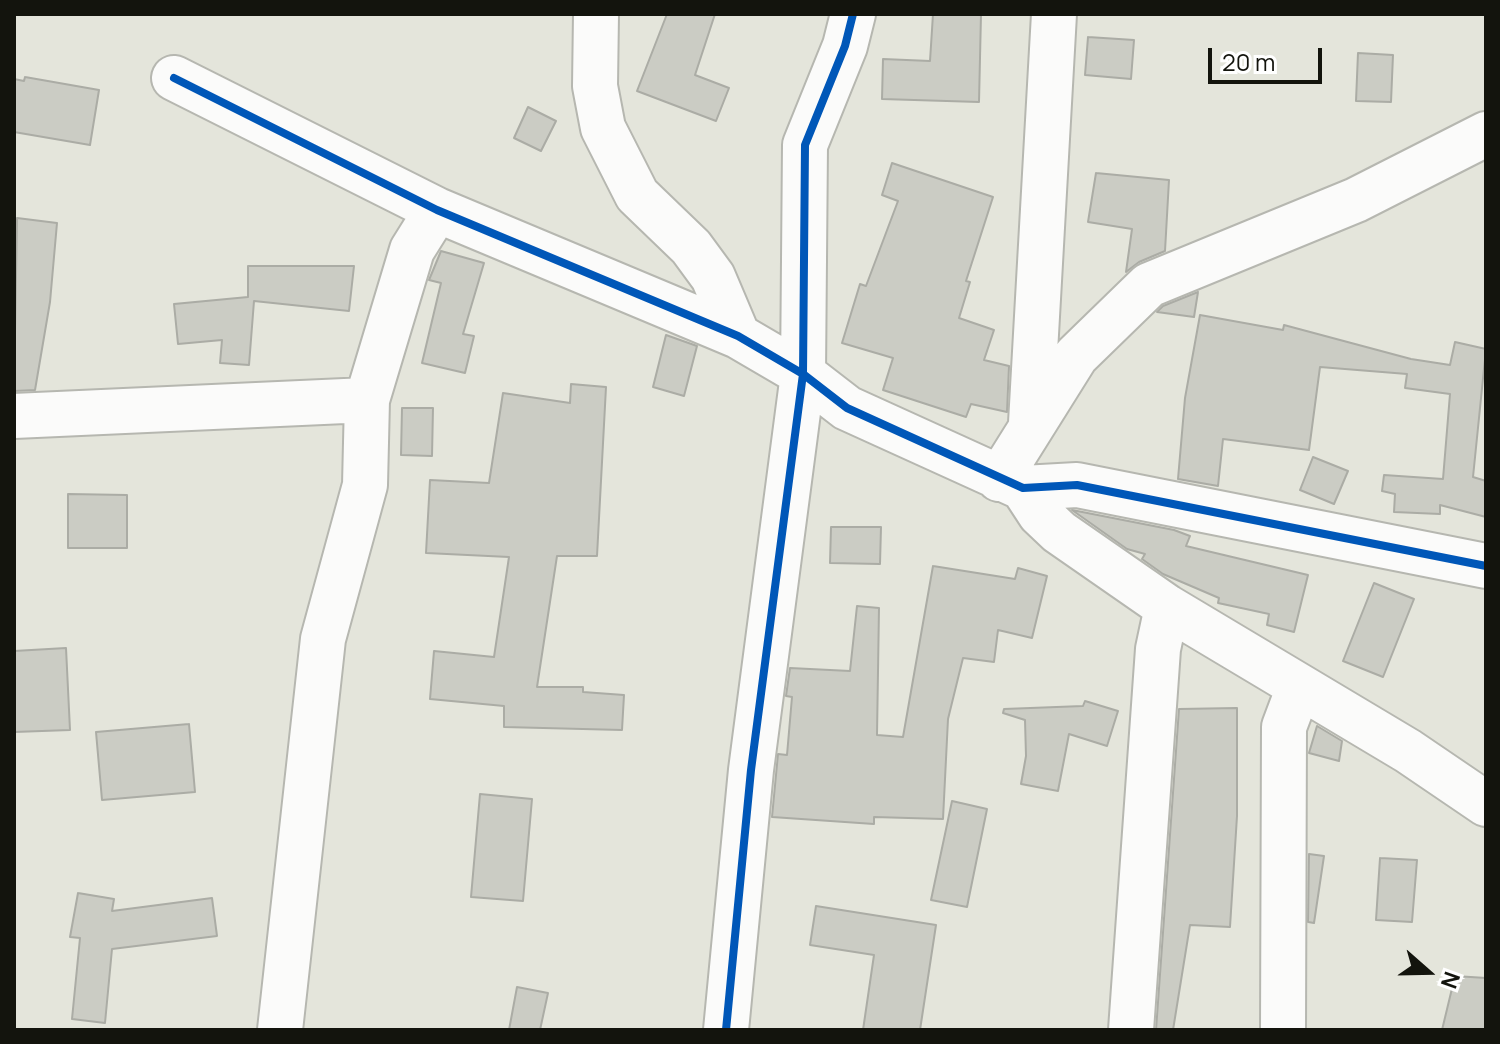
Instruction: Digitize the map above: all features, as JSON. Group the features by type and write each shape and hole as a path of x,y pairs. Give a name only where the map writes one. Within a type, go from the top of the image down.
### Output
{"street":[{"path":"596,14 595,86 603,128 637,195 691,247 713,277 738,336"},
{"path":"726,1030 751,770 803,374 805,145 845,46 853,14"},
{"path":"1031,425 1054,14"},
{"path":"174,78 437,210 738,336 803,374 847,408 1011,484 1059,532 1167,607 1408,751 1486,804"},
{"path":"1011,484 1031,425 1076,356 1149,285 1356,200 1486,134"},
{"path":"280,1030 323,639 365,485 367,400 412,250 437,210"},
{"path":"14,416 367,400"},
{"path":"1011,484 1077,485 1486,566"},
{"path":"1131,1030 1158,649 1167,607"},
{"path":"1283,1030 1284,727 1299,687"}],"building":[{"path":"667,14 715,14 695,75 729,88 716,121 637,91"},
{"path":"933,14 981,14 979,102 882,99 883,59 930,61"},
{"path":"1088,37 1134,40 1131,79 1085,75"},
{"path":"1358,53 1393,55 1391,102 1356,101"},
{"path":"25,77 99,90 90,145 14,132 14,79 24,81"},
{"path":"528,107 556,121 541,151 514,138"},
{"path":"892,163 993,197 966,281 970,282 959,318 994,330 984,360 1009,366 1007,412 971,404 966,417 883,390 893,358 842,343 860,284 866,286 898,201 882,195"},
{"path":"1096,173 1169,180 1165,251 1139,262 1126,272 1132,229 1088,222"},
{"path":"17,218 57,223 50,302 35,390 14,391"},
{"path":"441,251 484,263 463,334 474,336 465,373 422,363 441,283 429,280"},
{"path":"248,266 354,266 349,311 254,301 249,365 220,363 222,340 178,344 174,304 248,297"},
{"path":"1198,292 1194,317 1157,312 1163,306"},
{"path":"1200,315 1283,330 1284,325 1411,359 1450,365 1455,342 1486,349 1473,477 1486,481 1486,517 1440,505 1440,514 1394,512 1395,494 1382,491 1384,475 1443,479 1450,394 1405,388 1407,374 1320,367 1309,450 1223,439 1218,486 1178,479 1185,398"},
{"path":"666,335 697,346 684,396 653,387"},
{"path":"571,384 606,387 597,556 557,556 537,687 583,687 583,692 624,695 622,730 504,727 504,706 430,699 434,651 494,657 509,557 426,553 430,480 489,483 503,393 570,403"},
{"path":"402,408 433,408 432,456 401,455"},
{"path":"1313,457 1348,471 1334,504 1300,490"},
{"path":"68,494 127,495 127,548 68,548"},
{"path":"1072,510 1174,530 1190,536 1186,546 1308,575 1294,632 1267,625 1269,614 1218,603 1219,598 1163,574 1142,559 1145,554 1127,549"},
{"path":"831,527 881,527 880,564 830,563"},
{"path":"933,566 1015,579 1018,568 1047,576 1032,638 998,630 994,662 963,658 948,719 943,819 874,817 874,824 772,817 778,754 787,755 792,697 786,696 790,668 850,671 857,606 879,608 877,735 903,737"},
{"path":"1374,583 1414,599 1383,677 1343,661"},
{"path":"66,648 70,730 14,732 14,651"},
{"path":"1085,701 1118,711 1107,746 1069,734 1058,791 1021,784 1026,756 1025,720 1003,713 1004,709 1083,706"},
{"path":"1237,708 1237,816 1230,927 1190,925 1173,1030 1156,1030 1179,709"},
{"path":"189,724 195,792 102,800 96,732"},
{"path":"1317,726 1342,741 1339,761 1309,753"},
{"path":"480,794 532,799 523,901 471,897"},
{"path":"952,801 987,809 967,907 931,900"},
{"path":"1309,854 1324,856 1314,923 1308,922"},
{"path":"1380,858 1417,860 1412,922 1376,920"},
{"path":"78,893 114,899 112,911 212,898 217,936 112,949 105,1023 72,1019 80,938 70,937"},
{"path":"816,906 936,925 920,1030 863,1030 874,955 810,945"},
{"path":"1455,976 1486,978 1486,1030 1442,1030"},
{"path":"517,987 548,993 540,1030 509,1030"}],"cycle path":[{"path":"726,1030 751,770 803,374 805,145 845,46 853,14"},
{"path":"174,78 437,210 738,336 803,374 847,408 1023,488 1077,485 1486,566"}]}
